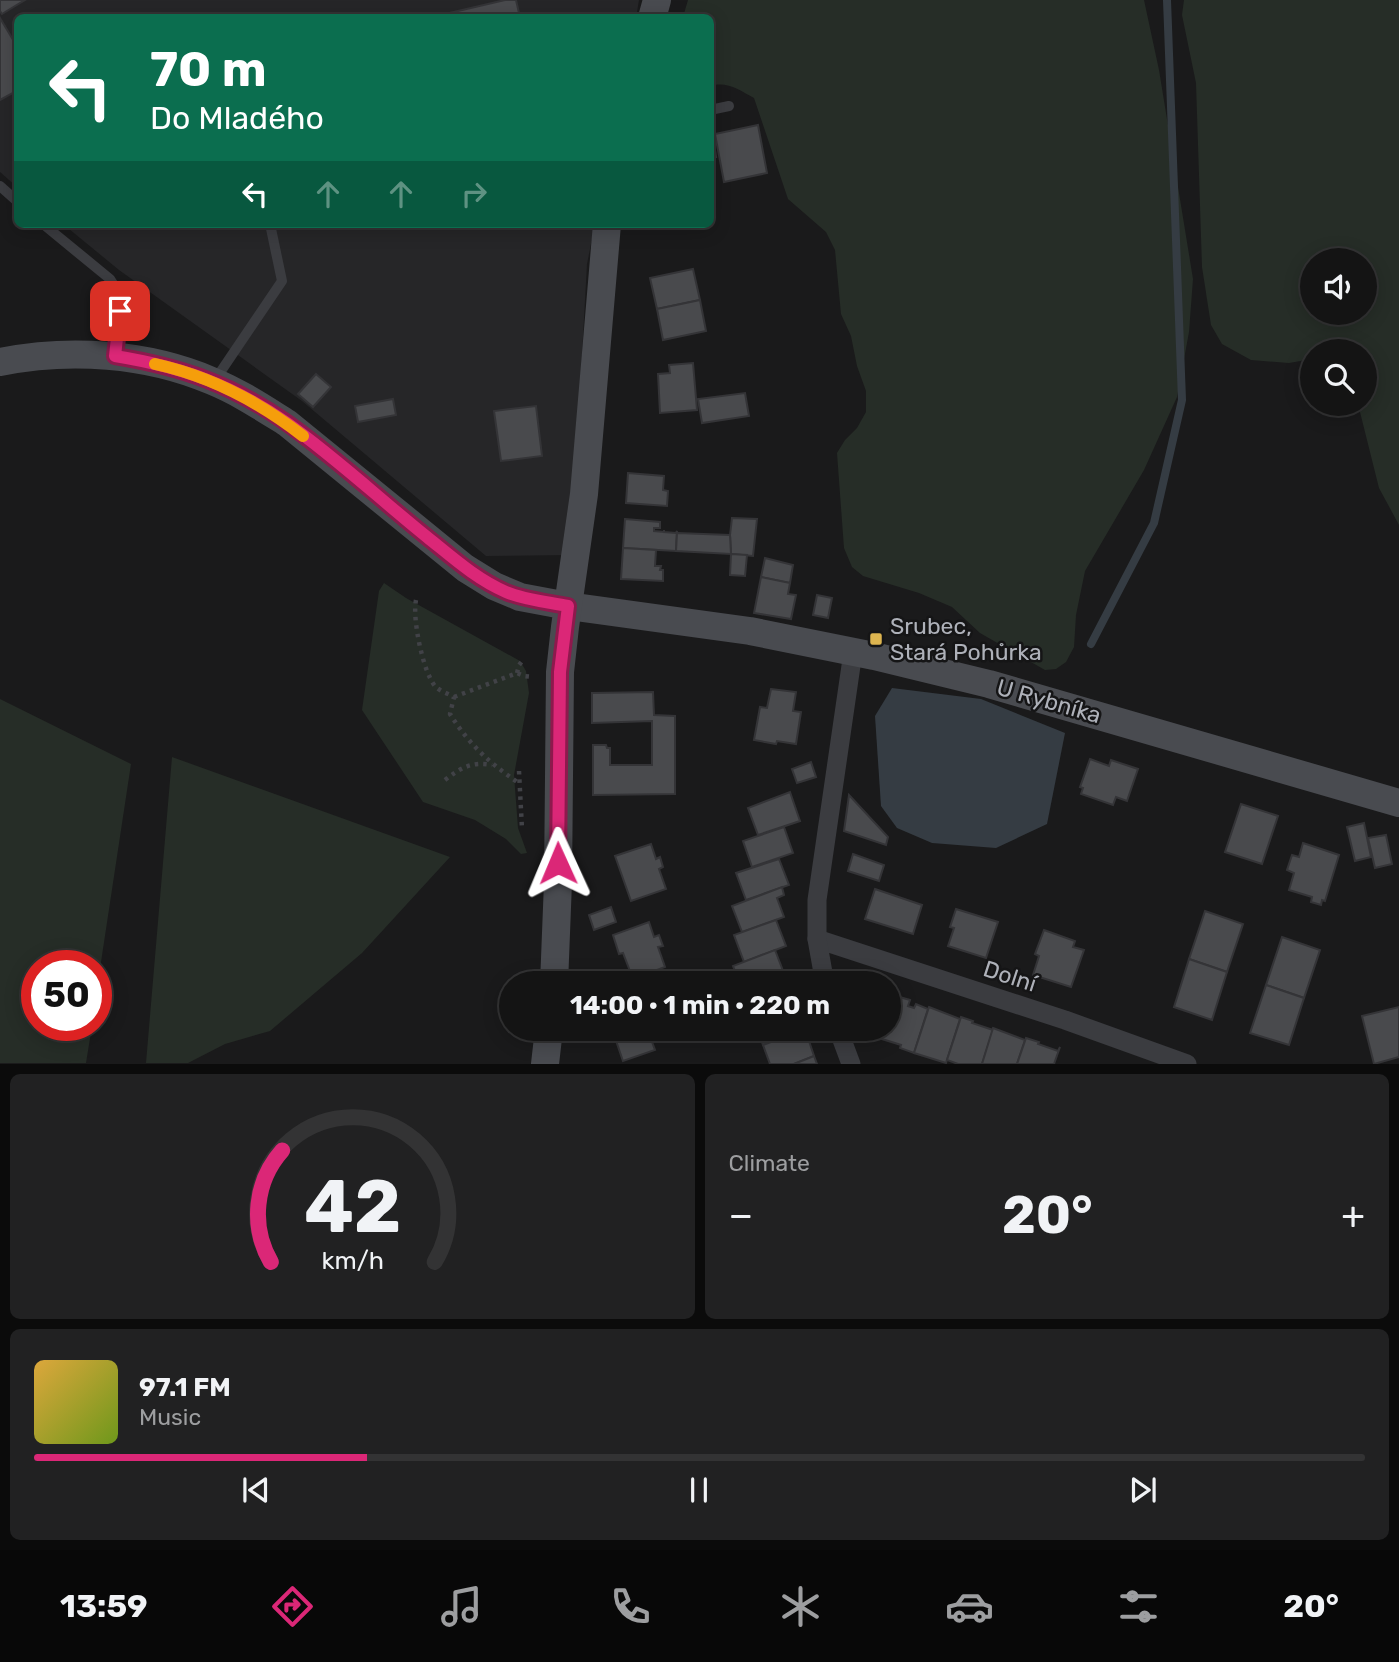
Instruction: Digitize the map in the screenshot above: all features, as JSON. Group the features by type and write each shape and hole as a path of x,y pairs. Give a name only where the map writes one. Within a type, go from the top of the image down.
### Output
{"main road":[{"path":"555,971 560,672 584,494 607,228"},
{"name":"U Rybníka","path":"0,362 54,355 115,356 174,368 214,382 259,405 287,424 465,568 520,597 750,631 853,652 989,684 1399,803"},
{"path":"545,1063 548,1041"}],"street":[{"path":"823,971 817,939 817,900 853,652"},
{"name":"Dolní","path":"817,939 1187,1063"},
{"path":"843,1041 851,1063"}],"lane":[{"path":"714,109 729,106"},
{"path":"0,186 14,198"},
{"path":"48,228 110,279 116,290 120,311 115,356"},
{"path":"214,382 282,281 271,228"}],"path":[{"path":"416,600 416,625 425,663 436,688 454,697 517,673 533,677"},
{"path":"517,673 523,660"},
{"path":"454,697 450,714 474,757 479,764 492,765"},
{"path":"474,757 492,765 520,785"},
{"path":"445,780 474,757"},
{"path":"519,771 523,829"}],"shaded area":[{"path":"0,0 639,0 637,14 14,14 14,184 0,172"},
{"path":"688,0 1144,0 1159,70 1193,279 1189,332 1177,397 1144,470 1085,571 1076,615 1074,647 1066,662 1056,669 1045,670 980,633 952,607 919,593 863,576 852,567 844,548 837,453 866,412 866,391 857,366 851,336 841,314 835,250 826,232 788,199 754,98 728,85 714,86 714,14 684,14"},
{"path":"1184,0 1399,0 1399,525 1379,488 1361,416 1377,416 1377,339 1300,339 1300,361 1289,363 1251,360 1222,344 1211,325 1202,267 1196,83 1182,15"},
{"path":"68,228 594,228 587,264 571,555 486,556 302,401 119,270"},
{"path":"384,583 520,661 526,671 529,693 514,775 518,828 527,853 521,854 506,839 475,820 423,802 362,710 379,591"},
{"path":"892,688 981,699 1065,733 1047,824 996,848 932,843 897,828 881,806 875,716"},
{"path":"0,699 131,764 103,950 21,950 21,1041 90,1041 86,1063 0,1063"},
{"path":"172,757 450,857 362,953 270,1031 225,1044 188,1063 146,1063"}],"building":[{"path":"0,0 25,0 2,14"},
{"path":"505,0 516,0 519,13 515,14 445,14"},
{"path":"0,18 14,41 14,92 0,100"},
{"path":"758,125 767,173 724,182 715,134"},
{"path":"693,269 700,300 657,309 650,278"},
{"path":"700,300 706,331 663,340 657,309"},
{"path":"693,363 697,410 660,413 658,374 670,373 669,365"},
{"path":"316,374 331,387 313,407 298,394"},
{"path":"745,393 749,416 702,423 698,399"},
{"path":"393,399 396,415 358,422 355,406"},
{"path":"536,406 542,456 501,461 494,411"},
{"path":"628,473 664,476 663,490 668,491 667,506 626,503"},
{"path":"732,518 757,519 753,556 731,554"},
{"path":"625,519 660,522 660,528 654,528 654,531 677,531 676,551 623,548"},
{"path":"677,533 730,535 731,554 676,551"},
{"path":"623,548 656,550 655,566 661,566 663,581 621,579"},
{"path":"731,554 747,555 745,576 730,575"},
{"path":"765,558 793,565 790,583 761,577"},
{"path":"761,577 790,583 788,594 796,595 791,619 754,613"},
{"path":"817,595 832,598 828,618 813,615"},
{"path":"771,689 796,692 793,711 801,712 796,744 754,740 760,707 767,708"},
{"path":"653,692 654,715 675,716 675,794 593,795 593,745 606,745 610,748 610,765 652,765 652,721 592,723 592,693"},
{"path":"1090,759 1109,766 1111,760 1138,769 1127,801 1116,797 1113,805 1081,794 1083,788 1080,787"},
{"path":"811,762 816,777 797,783 792,769"},
{"path":"790,792 800,821 758,835 748,808"},
{"path":"849,795 888,837 886,845 844,831"},
{"path":"1241,804 1278,816 1262,864 1225,852"},
{"path":"1364,823 1371,857 1355,861 1347,827"},
{"path":"784,827 793,853 752,867 743,841"},
{"path":"1386,835 1392,864 1375,868 1368,838"},
{"path":"1303,843 1339,855 1325,901 1322,900 1321,905 1311,902 1312,897 1289,890 1294,873 1287,870 1292,855 1299,857"},
{"path":"651,844 656,859 660,857 663,867 659,869 666,889 631,901 615,856"},
{"path":"853,854 884,865 879,881 848,871"},
{"path":"779,859 789,885 746,900 736,873"},
{"path":"782,887 784,895 777,898 784,917 742,932 732,906"},
{"path":"875,889 922,905 913,934 865,919"},
{"path":"611,907 616,922 594,930 589,915"},
{"path":"956,909 998,922 986,958 948,946"},
{"path":"1205,911 1243,924 1227,972 1189,959"},
{"path":"776,920 786,946 744,962 734,935"},
{"path":"649,922 654,937 659,935 663,946 658,947 665,967 654,971 630,971 623,953 619,954 613,935"},
{"path":"1044,930 1075,941 1073,947 1084,950 1071,987 1033,975 1039,956 1035,954"},
{"path":"1282,937 1320,950 1304,998 1266,985"},
{"path":"775,950 783,971 735,971 733,966"},
{"path":"1189,959 1227,972 1212,1020 1174,1007"},
{"path":"1266,985 1304,998 1289,1045 1250,1033"},
{"path":"901,997 910,1000 908,1006 914,1008 916,1004 928,1009 914,1053 900,1048 901,1045 888,1041 901,1041"},
{"path":"929,1007 960,1019 946,1063 914,1053"},
{"path":"1399,1007 1399,1057 1374,1064 1362,1016"},
{"path":"961,1017 993,1030 982,1064 958,1064 947,1060"},
{"path":"993,1028 1025,1040 1017,1064 982,1064"},
{"path":"1026,1038 1058,1051 1060,1047 1054,1064 1017,1064"},
{"path":"616,1041 652,1041 655,1050 623,1061"},
{"path":"774,1041 809,1041 814,1056 794,1064 770,1064 763,1045"},
{"path":"814,1056 817,1064 794,1064"}],"waterway":[{"path":"1091,644 1154,523 1182,400 1167,0"}],"slow traffic":[{"path":"155,364 202,377 232,390 303,436"}],"place":[{"name":"Srubec, Stará Pohůrka","path":"876,639"}],"route":[{"path":"120,311 115,356 174,368 232,390 314,443 465,568 494,586 520,597 568,606 560,672 558,863"}]}
